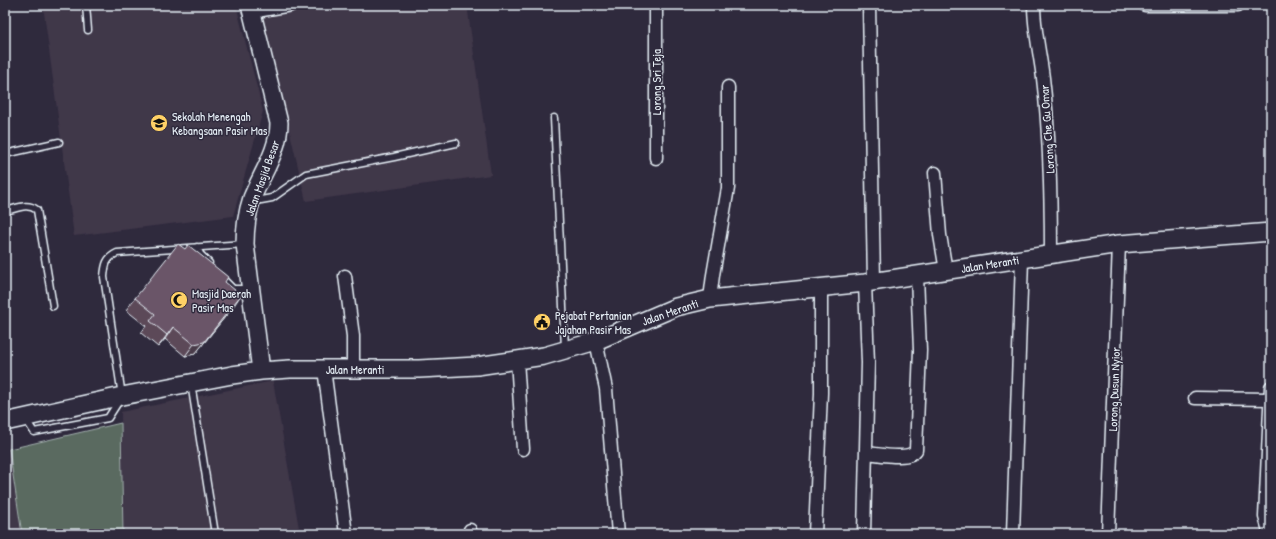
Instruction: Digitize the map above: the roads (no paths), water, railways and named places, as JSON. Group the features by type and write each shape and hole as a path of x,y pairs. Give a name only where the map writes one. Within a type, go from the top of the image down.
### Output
{"street":[{"path":"251,9 291,5"},
{"name":"Lorong Sri Teja","path":"656,5 656,158"},
{"path":"864,534 870,283 869,5"},
{"name":"Lorong Che Gu Omar","path":"1034,5 1036,33 1043,78 1049,148 1051,254"},
{"path":"1145,5 1238,5"},
{"name":"Jalan Masjid Besar","path":"251,9 279,123 279,134 276,145 252,198 245,230 245,244 261,371"},
{"path":"710,299 728,188 728,87"},
{"path":"935,173 940,235 946,271"},
{"name":"Jalan Meranti","path":"5,422 122,396 261,371 353,368 419,369 470,367 517,360 565,350 596,341 676,307 710,299 870,283 1118,244 1271,232"},
{"name":"Lorong Dusun Nyior","path":"1108,534 1118,244"},
{"path":"1013,534 1022,259"},
{"path":"345,276 353,336 353,368"},
{"path":"867,453 909,456 916,450 920,350 917,276"},
{"path":"815,534 821,393 821,288"},
{"path":"596,341 606,389 618,534"},
{"path":"517,360 523,449"},
{"path":"324,369 346,534"},
{"path":"1267,531 1265,509 1271,387"},
{"path":"1195,398 1270,399"}],"lane":[{"path":"86,5 88,30"},
{"path":"554,118 565,350"},
{"path":"5,154 59,142"},
{"path":"252,198 261,200 272,198 306,174 456,143"},
{"path":"5,211 26,205 32,206 36,210 39,217 53,306"},
{"path":"122,396 104,277 107,260 117,253 245,244"},
{"path":"197,247 200,254 211,266"},
{"path":"216,272 233,289 240,291 251,289"},
{"path":"191,383 215,534"}],"place":[{"name":"Sekolah Menengah Kebangsaan Pasir Mas","path":"159,123"},
{"name":"Masjid Daerah Pasir Mas","path":"179,300"},
{"name":"Pejabat Pertanian Jajahan Pasir Mas","path":"542,322"}]}
